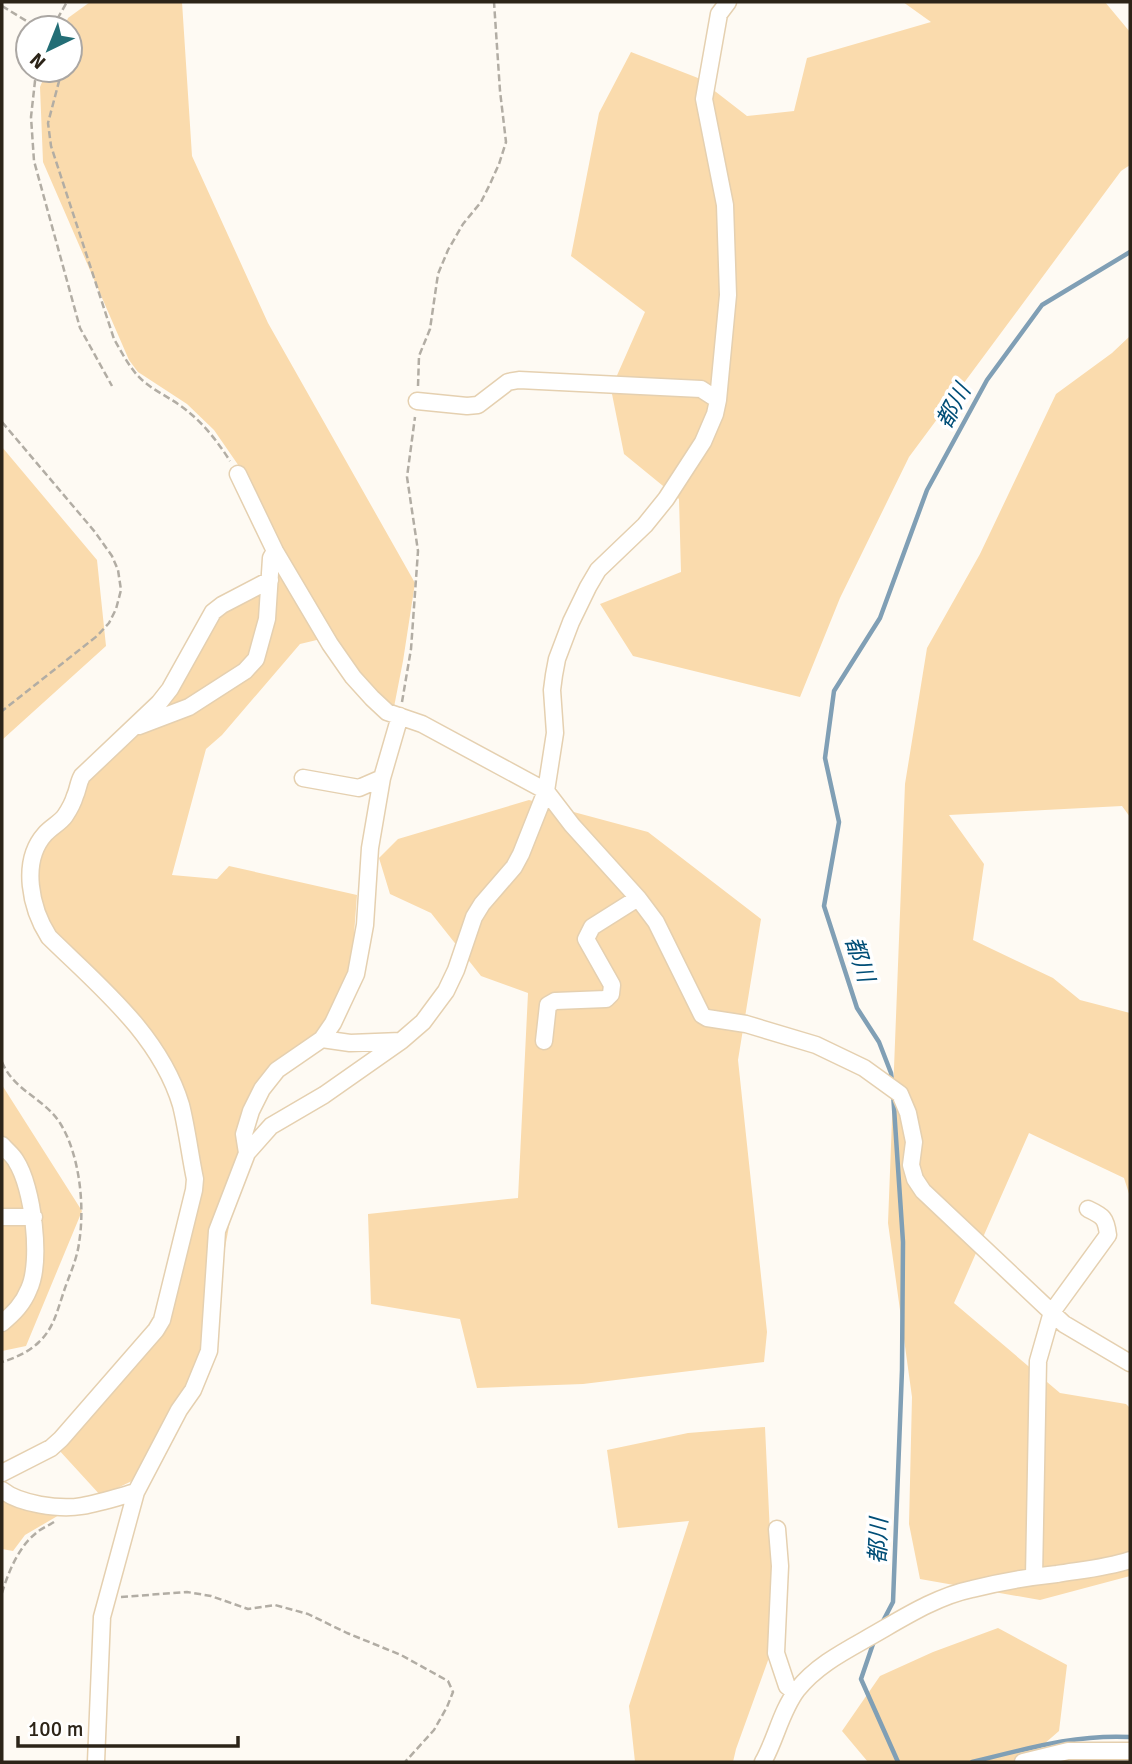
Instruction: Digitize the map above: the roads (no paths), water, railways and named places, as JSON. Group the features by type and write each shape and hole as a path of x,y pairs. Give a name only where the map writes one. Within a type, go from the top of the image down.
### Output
{"street":[{"path":"96,1762 102,1617 136,1492 179,1410 193,1390 209,1351 217,1231 247,1153 271,1126 324,1095 401,1041 423,1022 446,991 468,939 474,917 518,861 546,791 555,733 552,690 554,675 571,622 598,570 645,525 666,499 703,442 715,414 728,295 724,205 704,99 719,14 727,2"},
{"path":"417,401 478,405 508,382 519,380 701,389 718,400"},
{"path":"238,474 275,551 330,644 353,677 387,712 422,724 546,791 656,922 702,1016 746,1024 816,1045 863,1068 900,1094 908,1112 914,1142 911,1165 915,1179 923,1191 1064,1324 1130,1363"},
{"path":"129,730 189,707 245,671 256,659 267,619 271,558 275,551"},
{"path":"2,1473 51,1448 61,1439 156,1330 162,1320 195,1179 181,1105 163,1065 127,1015 49,937 40,924 32,897 31,868 36,850 44,834 64,818 77,794 82,776 159,703 170,689 213,611 270,580"},
{"path":"247,1153 244,1134 262,1089 277,1070 322,1039 342,1006 356,974 365,925 370,848 382,778 400,716"},
{"path":"303,778 359,788 382,778"},
{"path":"544,1041 548,1005 555,1001 606,999 611,994 612,985 586,939 592,927 638,898"},
{"path":"322,1039 350,1043 401,1041"},
{"path":"2,1145 17,1161 26,1184 34,1217 35,1258 31,1287 22,1304 2,1323"},
{"path":"1034,1577 1038,1361 1052,1312 1108,1235 1102,1216 1088,1209"},
{"path":"2,1217 34,1217"},
{"path":"2,1490 31,1504 79,1507 136,1492"},
{"path":"776,1529 780,1566 776,1653 787,1686 795,1692"},
{"path":"763,1762 795,1692 809,1676 832,1658 927,1605 969,1589 1113,1566 1130,1560"},
{"path":"1023,1762 1069,1751 1130,1752"}],"waterway":[{"name":"都川","path":"892,1081 879,1042 857,1008 824,906 839,822 825,758 834,691 880,618 927,490 987,380 1042,305 1130,252"},
{"name":"都川","path":"882,1623 893,1602 902,1370 903,1242 893,1093"},
{"name":"都川","path":"874,1641 861,1679 898,1762"},
{"path":"972,1762 1070,1740 1130,1737"}]}
